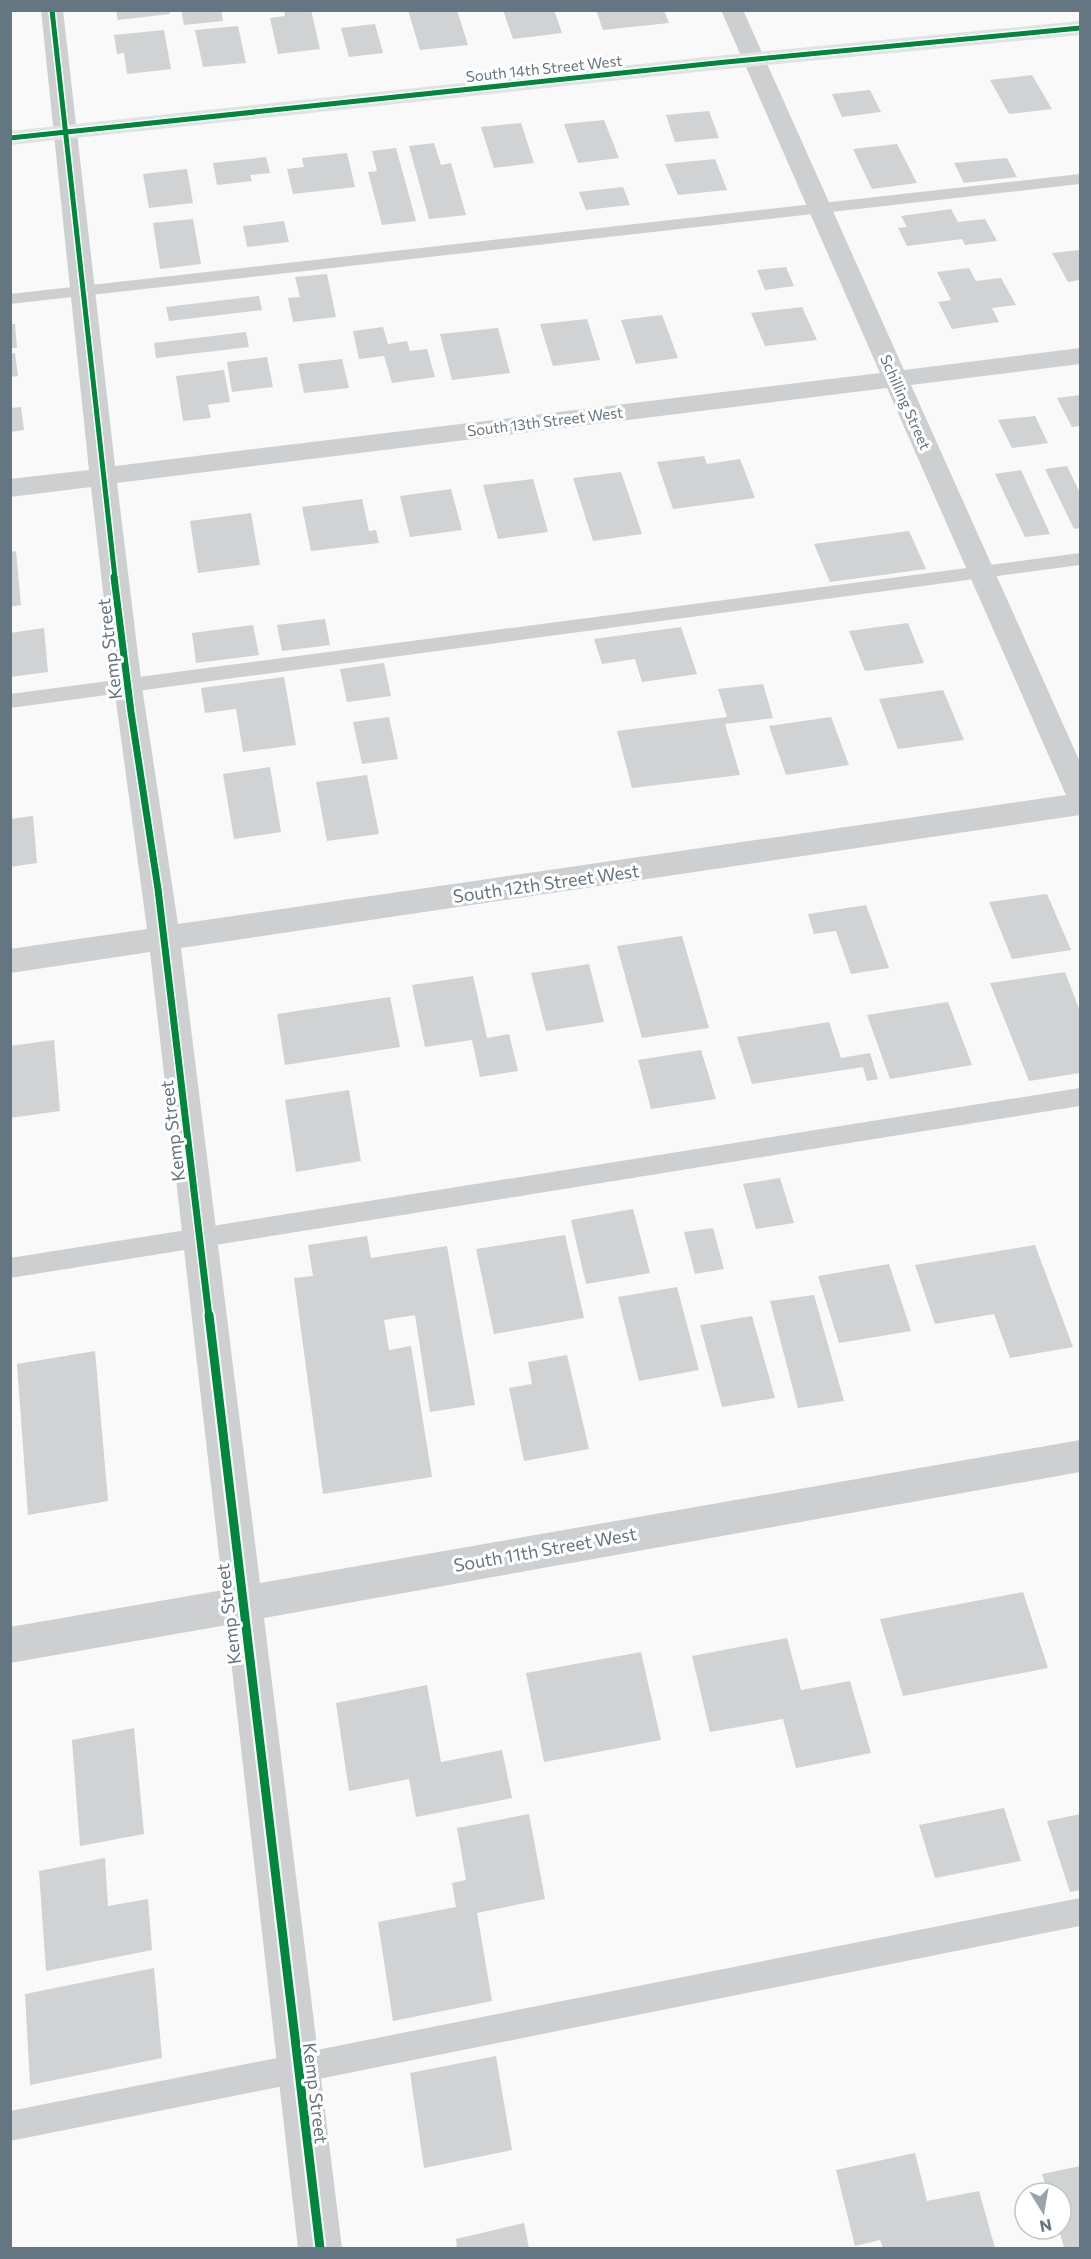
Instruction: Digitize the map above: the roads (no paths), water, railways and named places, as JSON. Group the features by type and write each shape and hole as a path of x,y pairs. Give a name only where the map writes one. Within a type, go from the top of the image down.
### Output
{"main road":[{"name":"South 14th Street West","path":"10,138 1080,27"}],"street":[{"name":"Kemp Street","path":"52,10 68,132 83,291 128,686 164,939 320,2248"},
{"name":"Schilling Street","path":"732,10 1080,794"},
{"name":"South 13th Street West","path":"10,488 1080,356"},
{"name":"South 12th Street West","path":"10,961 1080,804"},
{"name":"South 11th Street West","path":"10,1645 242,1602 1080,1456"}],"lane":[{"path":"10,299 1080,179"},
{"path":"10,701 1080,558"},
{"path":"10,1268 1080,1097"},
{"path":"10,2126 1080,1912"}]}
